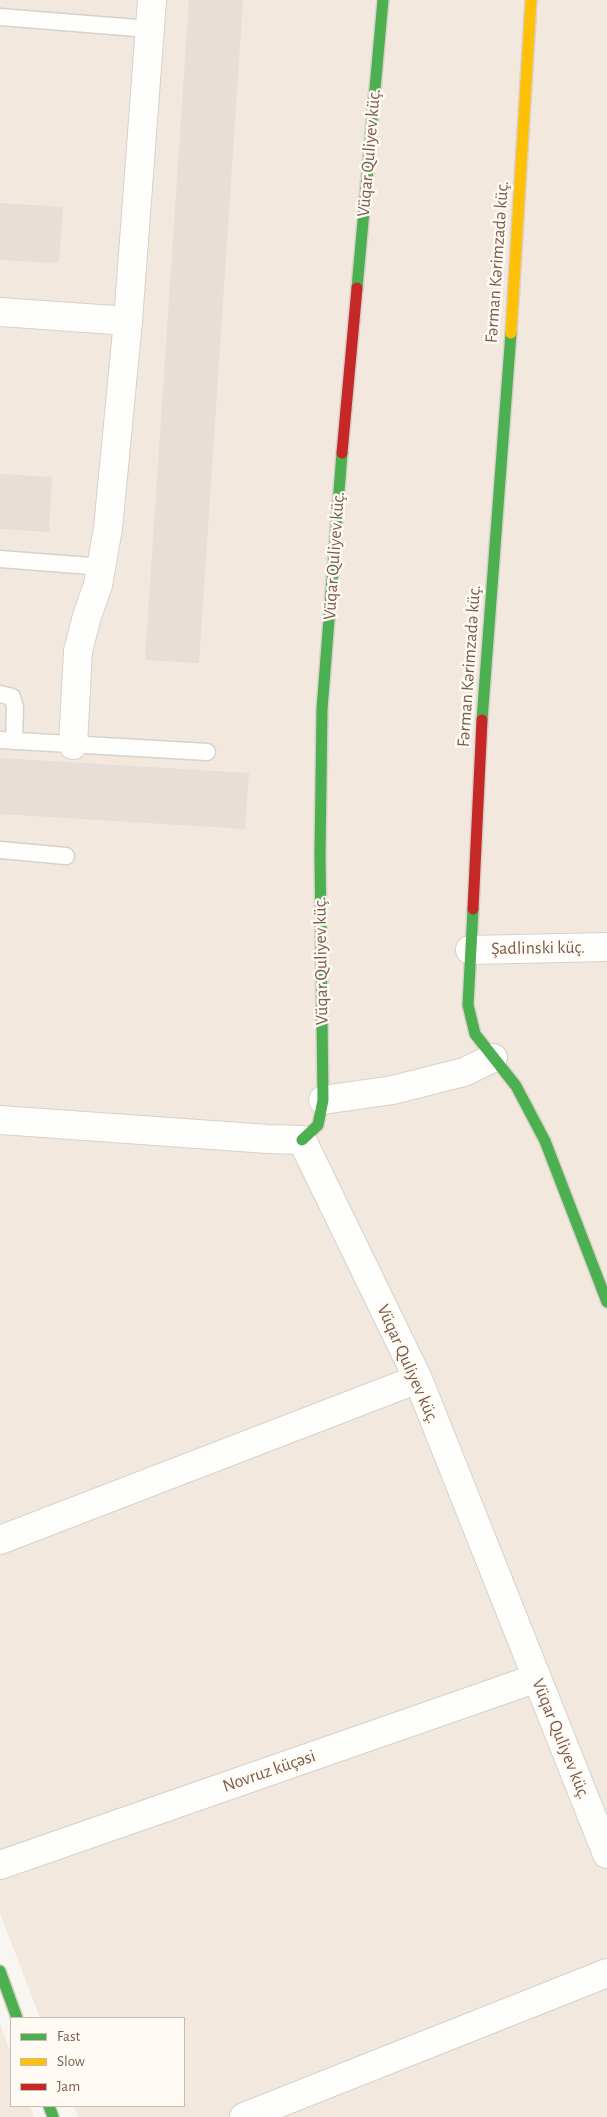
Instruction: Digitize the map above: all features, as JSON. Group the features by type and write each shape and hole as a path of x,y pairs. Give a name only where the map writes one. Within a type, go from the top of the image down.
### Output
{"street":[{"path":"73,745 78,651 103,567 128,321 152,0"},
{"name":"Vüqar Quliyev küç.","path":"382,0 322,709 320,854 323,1100 318,1125 302,1140 418,1379 607,1854"},
{"name":"Fərman Kərimzadə küç.","path":"530,0 513,308 481,736 468,1005 475,1034 516,1086 545,1141 607,1302"},
{"path":"0,312 128,321"},
{"name":"Şadlinski küç.","path":"470,950 607,947"},
{"path":"323,1100 393,1090 464,1072 493,1058"},
{"path":"0,1120 302,1140"},
{"path":"0,1540 418,1379"},
{"name":"Novruz küçəsi","path":"0,1865 537,1678"},
{"path":"0,1971 17,2017"},
{"path":"244,2117 607,1973"}],"lane":[{"path":"0,17 149,29"},
{"path":"0,559 103,567"},
{"path":"0,694 12,697 14,702 7,741 207,752"},
{"path":"0,850 66,856"}],"shaded area":[{"path":"0,0 607,0 607,2117 78,2117 74,2107 185,2107 185,2017 40,2017 0,1913"},
{"path":"0,2024 10,2051 10,2107 30,2107 34,2117 0,2117"}],"building":[{"path":"189,0 243,0 199,663 145,660"},
{"path":"0,203 63,207 59,263 0,260"},
{"path":"0,474 52,477 49,532 0,529"},
{"path":"0,758 249,773 245,829 0,814"}],"traffic: fast":[{"path":"357,288 383,0"},
{"path":"482,720 511,333"},
{"path":"302,1140 318,1125 323,1100 320,854 322,709 342,453"},
{"path":"473,909 468,1005 475,1034 516,1086 545,1141 607,1302"},
{"path":"0,1971 17,2017"},
{"path":"49,2107 53,2117"}],"traffic: slow":[{"path":"511,333 531,0"}],"traffic: jam":[{"path":"342,453 357,288"},
{"path":"473,909 482,720"}]}
